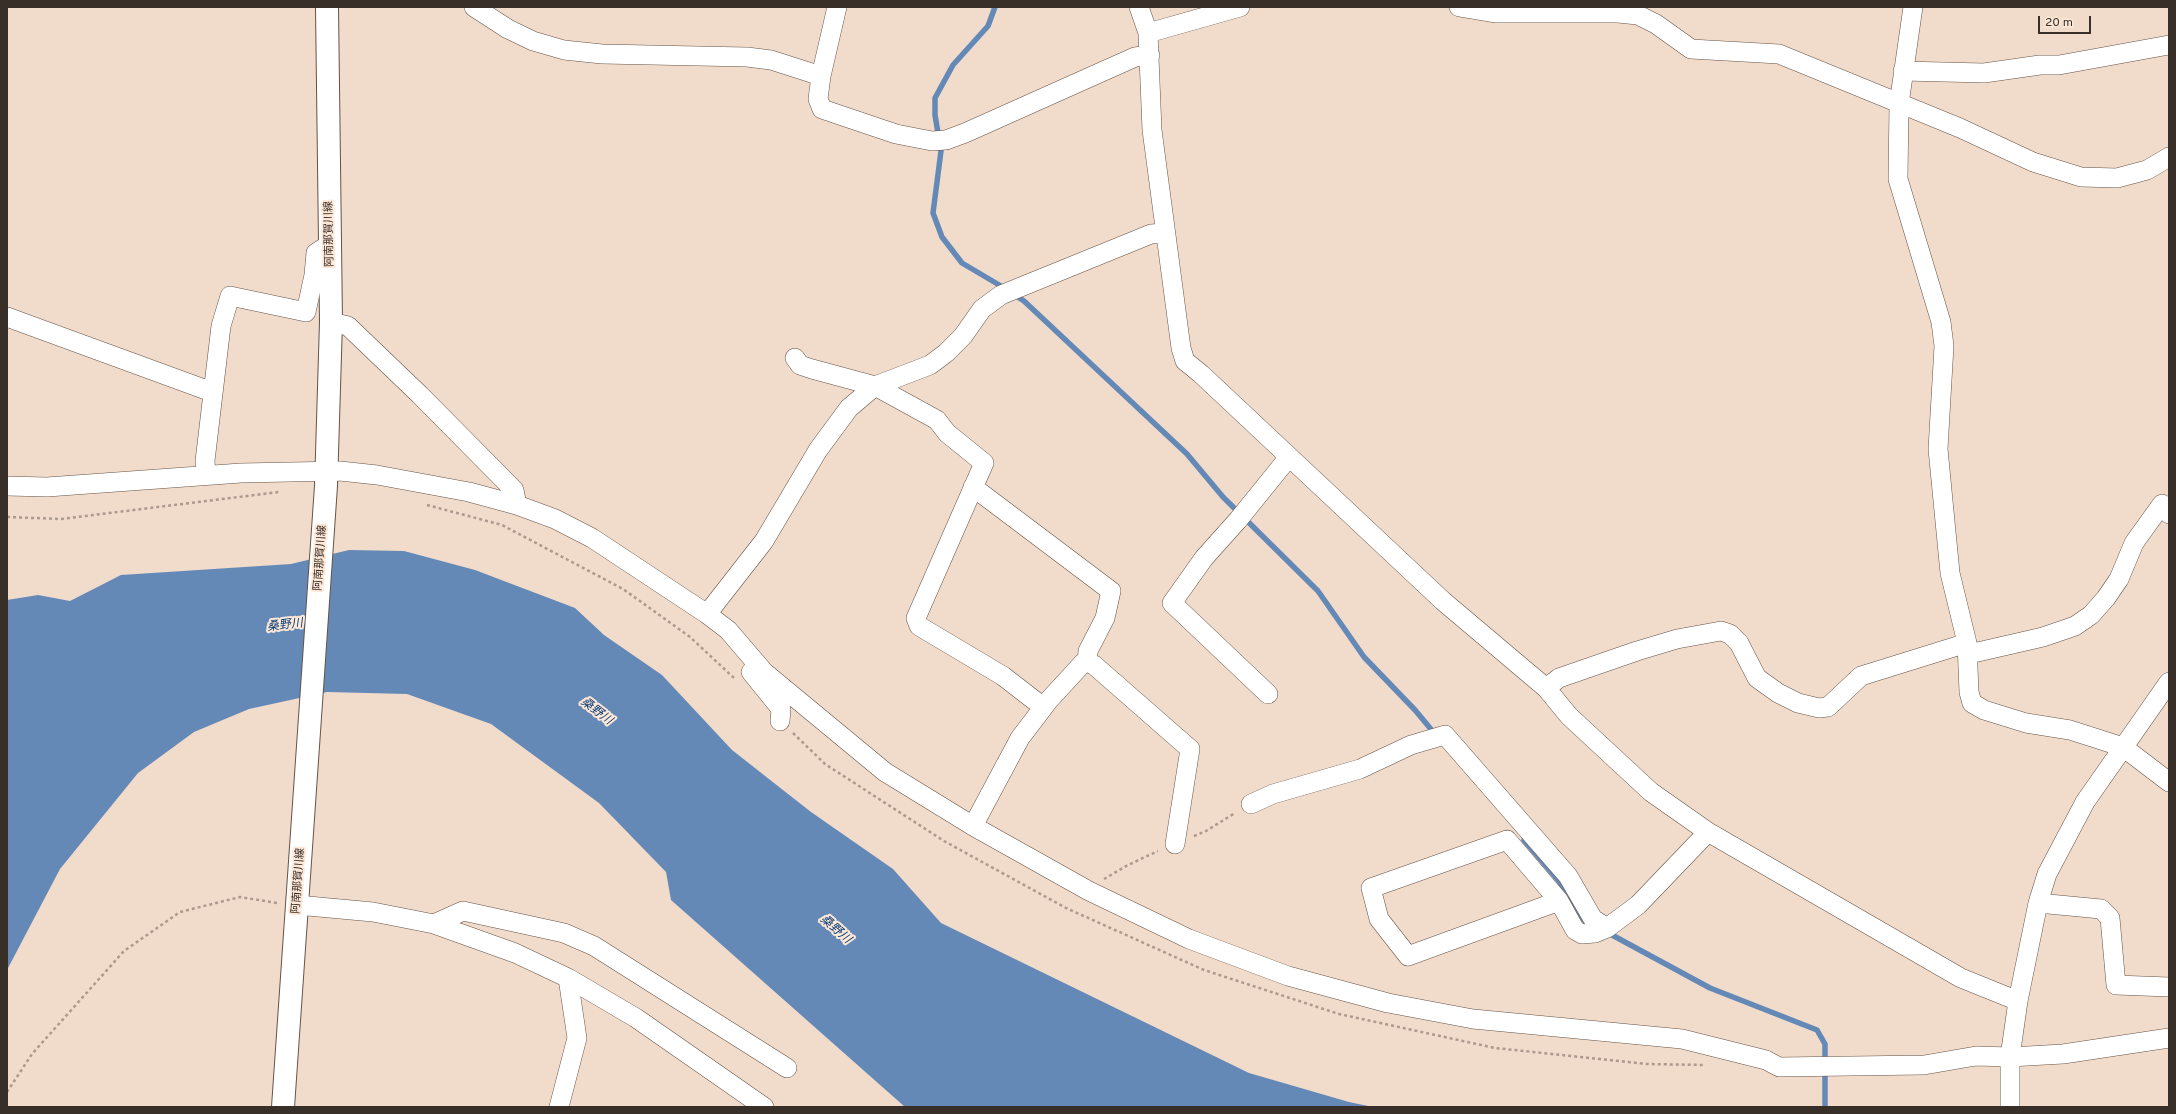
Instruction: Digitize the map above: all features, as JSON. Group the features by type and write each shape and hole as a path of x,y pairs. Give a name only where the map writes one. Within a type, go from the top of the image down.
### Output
{"main road":[{"name":"阿南那賀川線","path":"283,1107 325,502 331,322 327,7"}],"street":[{"path":"474,7 514,32 533,41 564,50 602,54 746,57 771,60 821,76"},
{"path":"837,7 821,76 818,99 822,109 896,134 932,141 946,140 1135,58 1150,55"},
{"path":"1139,7 1148,33 1152,130 1181,348 1185,361 1443,601 1546,688 1569,716 1652,792 1708,832 1961,978 2018,1001"},
{"path":"1148,33 1240,7"},
{"path":"1459,7 1495,13 1618,13 1638,15 1656,24 1692,49 1779,54 1960,128 2033,162 2081,177 2118,178 2147,170 2169,157"},
{"path":"1913,7 1899,104 1898,179 1941,322 1944,346 1938,449 1950,573 1968,649 1969,692 1972,703 1984,710 2026,723 2070,730 2123,747 2169,782"},
{"path":"1903,71 1984,74 2040,65 2059,65 2169,45"},
{"path":"707,614 764,541 818,450 849,408 875,386 930,365 946,353 963,336 982,308 1000,295 1151,234 1165,233"},
{"path":"206,475 212,392 220,326 230,296 306,312 314,274 316,253 330,244"},
{"path":"7,317 212,392"},
{"path":"331,322 348,326 442,416 514,490 517,505"},
{"path":"795,358 800,365 875,386 937,420 947,432 984,463 916,618 919,626 1003,676 1043,707"},
{"path":"1268,694 1172,602 1204,558 1238,520 1289,457"},
{"path":"7,486 47,487 206,475 326,471 377,475 469,492 517,505 555,519 592,538 707,614 728,630 764,672 885,772 973,826 1089,891 1189,939 1288,976 1388,1003 1473,1020 1682,1039 1766,1060 1779,1067 1924,1065 1976,1056 2010,1057 2063,1054 2169,1038"},
{"path":"973,487 1111,591 1105,618 1088,651 1087,662"},
{"path":"1546,688 1559,678 1637,651 1677,639 1721,631 1730,634 1739,643 1757,678 1778,693 1798,703 1820,708 1828,707 1861,676 1968,649 2043,637 2075,626 2091,615 2106,598 2119,579 2134,543 2167,504"},
{"path":"707,614 781,710 780,721"},
{"path":"973,826 1020,738 1043,707 1083,663 1087,662 1094,664 1190,749 1175,844"},
{"path":"2010,1107 2010,1057 2018,1001 2038,903 2047,874 2085,802 2169,682"},
{"path":"1251,804 1274,794 1360,769 1411,745 1445,735 1568,876 1593,919 1607,928"},
{"path":"1559,901 1408,956 1379,919 1371,888 1507,840 1559,901 1575,930 1582,934 1595,932 1607,928 1638,905 1708,832"},
{"path":"2038,903 2101,909 2110,918 2116,985 2169,987"},
{"path":"297,906 373,912 434,924 515,953 568,978 636,1018 764,1107"},
{"path":"434,924 463,911 564,933 594,946 787,1068"},
{"path":"559,1107 577,1038 568,978"},
{"path":"2135,1044 2145,1032 2169,1026"}],"path":[{"path":"7,516 61,520 287,491"},
{"path":"425,504 502,525 623,589 690,637 735,679"},
{"path":"780,721 825,764 944,841 1066,908 1204,970 1339,1014 1494,1048 1647,1064 1709,1065"},
{"path":"7,1092 32,1054 124,951 180,912 240,897 297,906"}],"water":[{"name":"桑野川","path":"349,550 404,551 475,570 575,608 604,635 662,675 732,750 811,812 893,869 941,923 1249,1073 1349,1102 1373,1107 905,1107 671,900 666,872 599,803 491,724 407,694 327,692 249,709 194,732 138,773 60,869 7,970 7,600 38,595 70,601 121,575 291,564"}],"waterway":[{"path":"995,7 988,26 953,65 935,98 935,115 941,151 933,213 942,237 962,263 1006,289"},
{"path":"1013,294 1024,301 1187,454 1223,497 1318,591 1364,657 1415,710 1435,734"},
{"path":"1524,840 1559,881 1575,910 1585,921"},
{"path":"1612,935 1710,988 1817,1030 1825,1044 1825,1107"}]}
